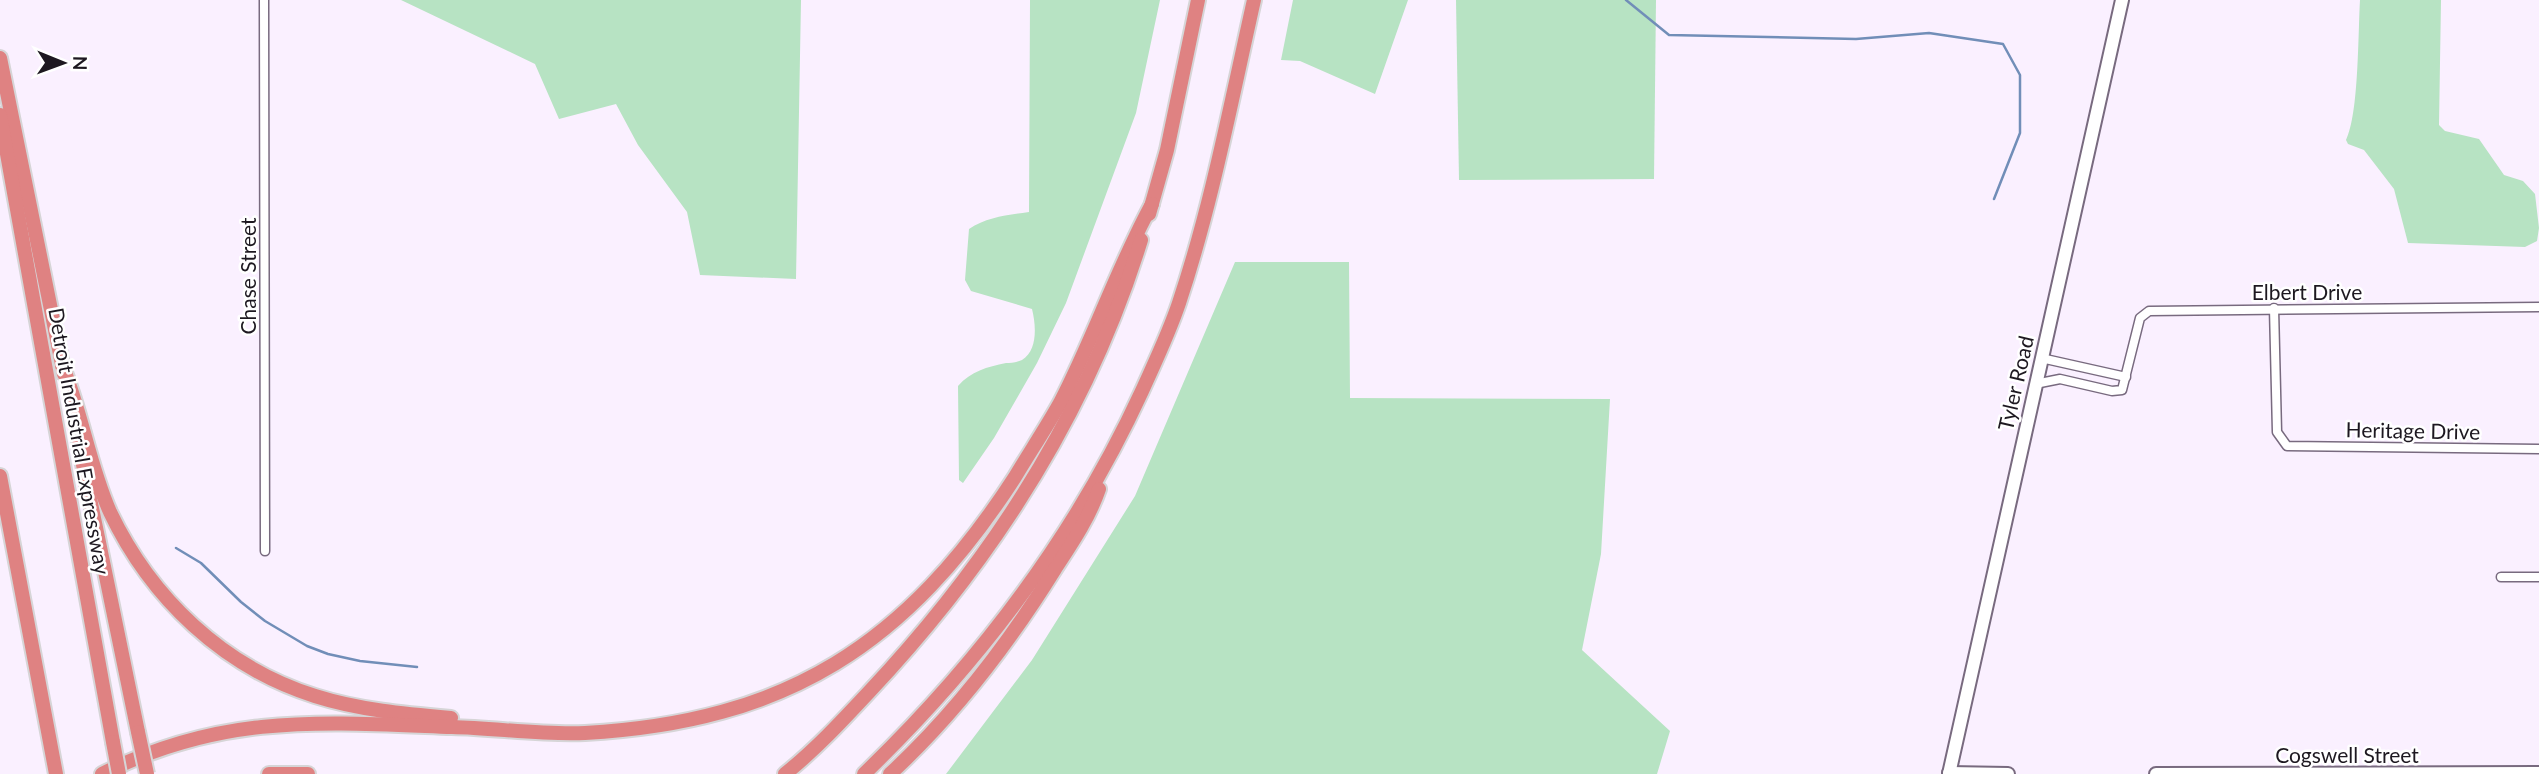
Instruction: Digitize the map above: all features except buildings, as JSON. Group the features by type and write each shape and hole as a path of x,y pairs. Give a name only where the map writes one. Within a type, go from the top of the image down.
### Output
{"highway":[{"path":"785,774 834,730 945,607 990,547 1041,467 1090,375 1119,306 1167,150 1198,0"},
{"path":"891,773 942,723 1014,631 1078,533 1095,500 1114,449 1178,305 1211,196 1254,0"},
{"path":"0,58 147,774"},
{"name":"Detroit Industrial Expressway","path":"0,115 119,774"},
{"path":"102,774 129,760 171,745 251,726 318,722 582,733 682,722 722,713 795,686 858,650 891,625 919,600 975,536 1059,404 1088,346 1131,243 1152,204"},
{"path":"62,365 76,398 98,481 127,544 150,578 181,615 230,655 286,685 314,696 373,710 613,730"},
{"path":"864,774 938,699 1004,620 1058,544 1114,449"},
{"path":"0,477 56,773"},
{"path":"269,774 308,774"}],"street":[{"name":"Chase Street","path":"264,0 265,551"},
{"name":"Tyler Road","path":"1949,774 2122,0"},
{"name":"Elbert Drive","path":"2125,381 2140,318 2145,312 2274,308 2539,307"},
{"name":"Heritage Drive","path":"2274,308 2277,432 2287,446 2539,449"},
{"path":"2035,384 2060,379 2120,391 2125,381 2040,358"},
{"path":"2501,577 2539,577"},
{"name":"Cogswell Street","path":"2156,774 2539,773"},
{"path":"1949,774 2008,774"}],"green space":[{"path":"401,0 801,0 796,279 700,275 687,212 638,145 616,104 559,119 535,64"},
{"path":"1030,0 1160,0 1136,113 1066,303 1037,363 994,438 963,483 959,480 958,386 980,370 1022,360 1031,350 1034,337 1032,309 971,291 965,280 969,229 990,219 1029,212"},
{"path":"1293,0 1408,0 1375,94 1300,61 1281,60"},
{"path":"1456,0 1656,0 1654,179 1459,180"},
{"path":"2360,0 2441,0 2439,125 2445,131 2479,139 2504,175 2523,181 2535,194 2539,228 2537,241 2525,247 2408,243 2394,189 2364,150 2348,144 2346,140 2356,93"},
{"path":"1235,262 1349,262 1350,398 1610,399 1601,554 1582,650 1670,731 1657,774 946,774 1032,660 1135,496"}],"waterway":[{"path":"1626,0 1669,35 1856,39 1929,33 2003,44 2020,75 2020,133 1994,199"},
{"path":"176,548 201,563 265,621 307,646 360,661 417,667"}]}
